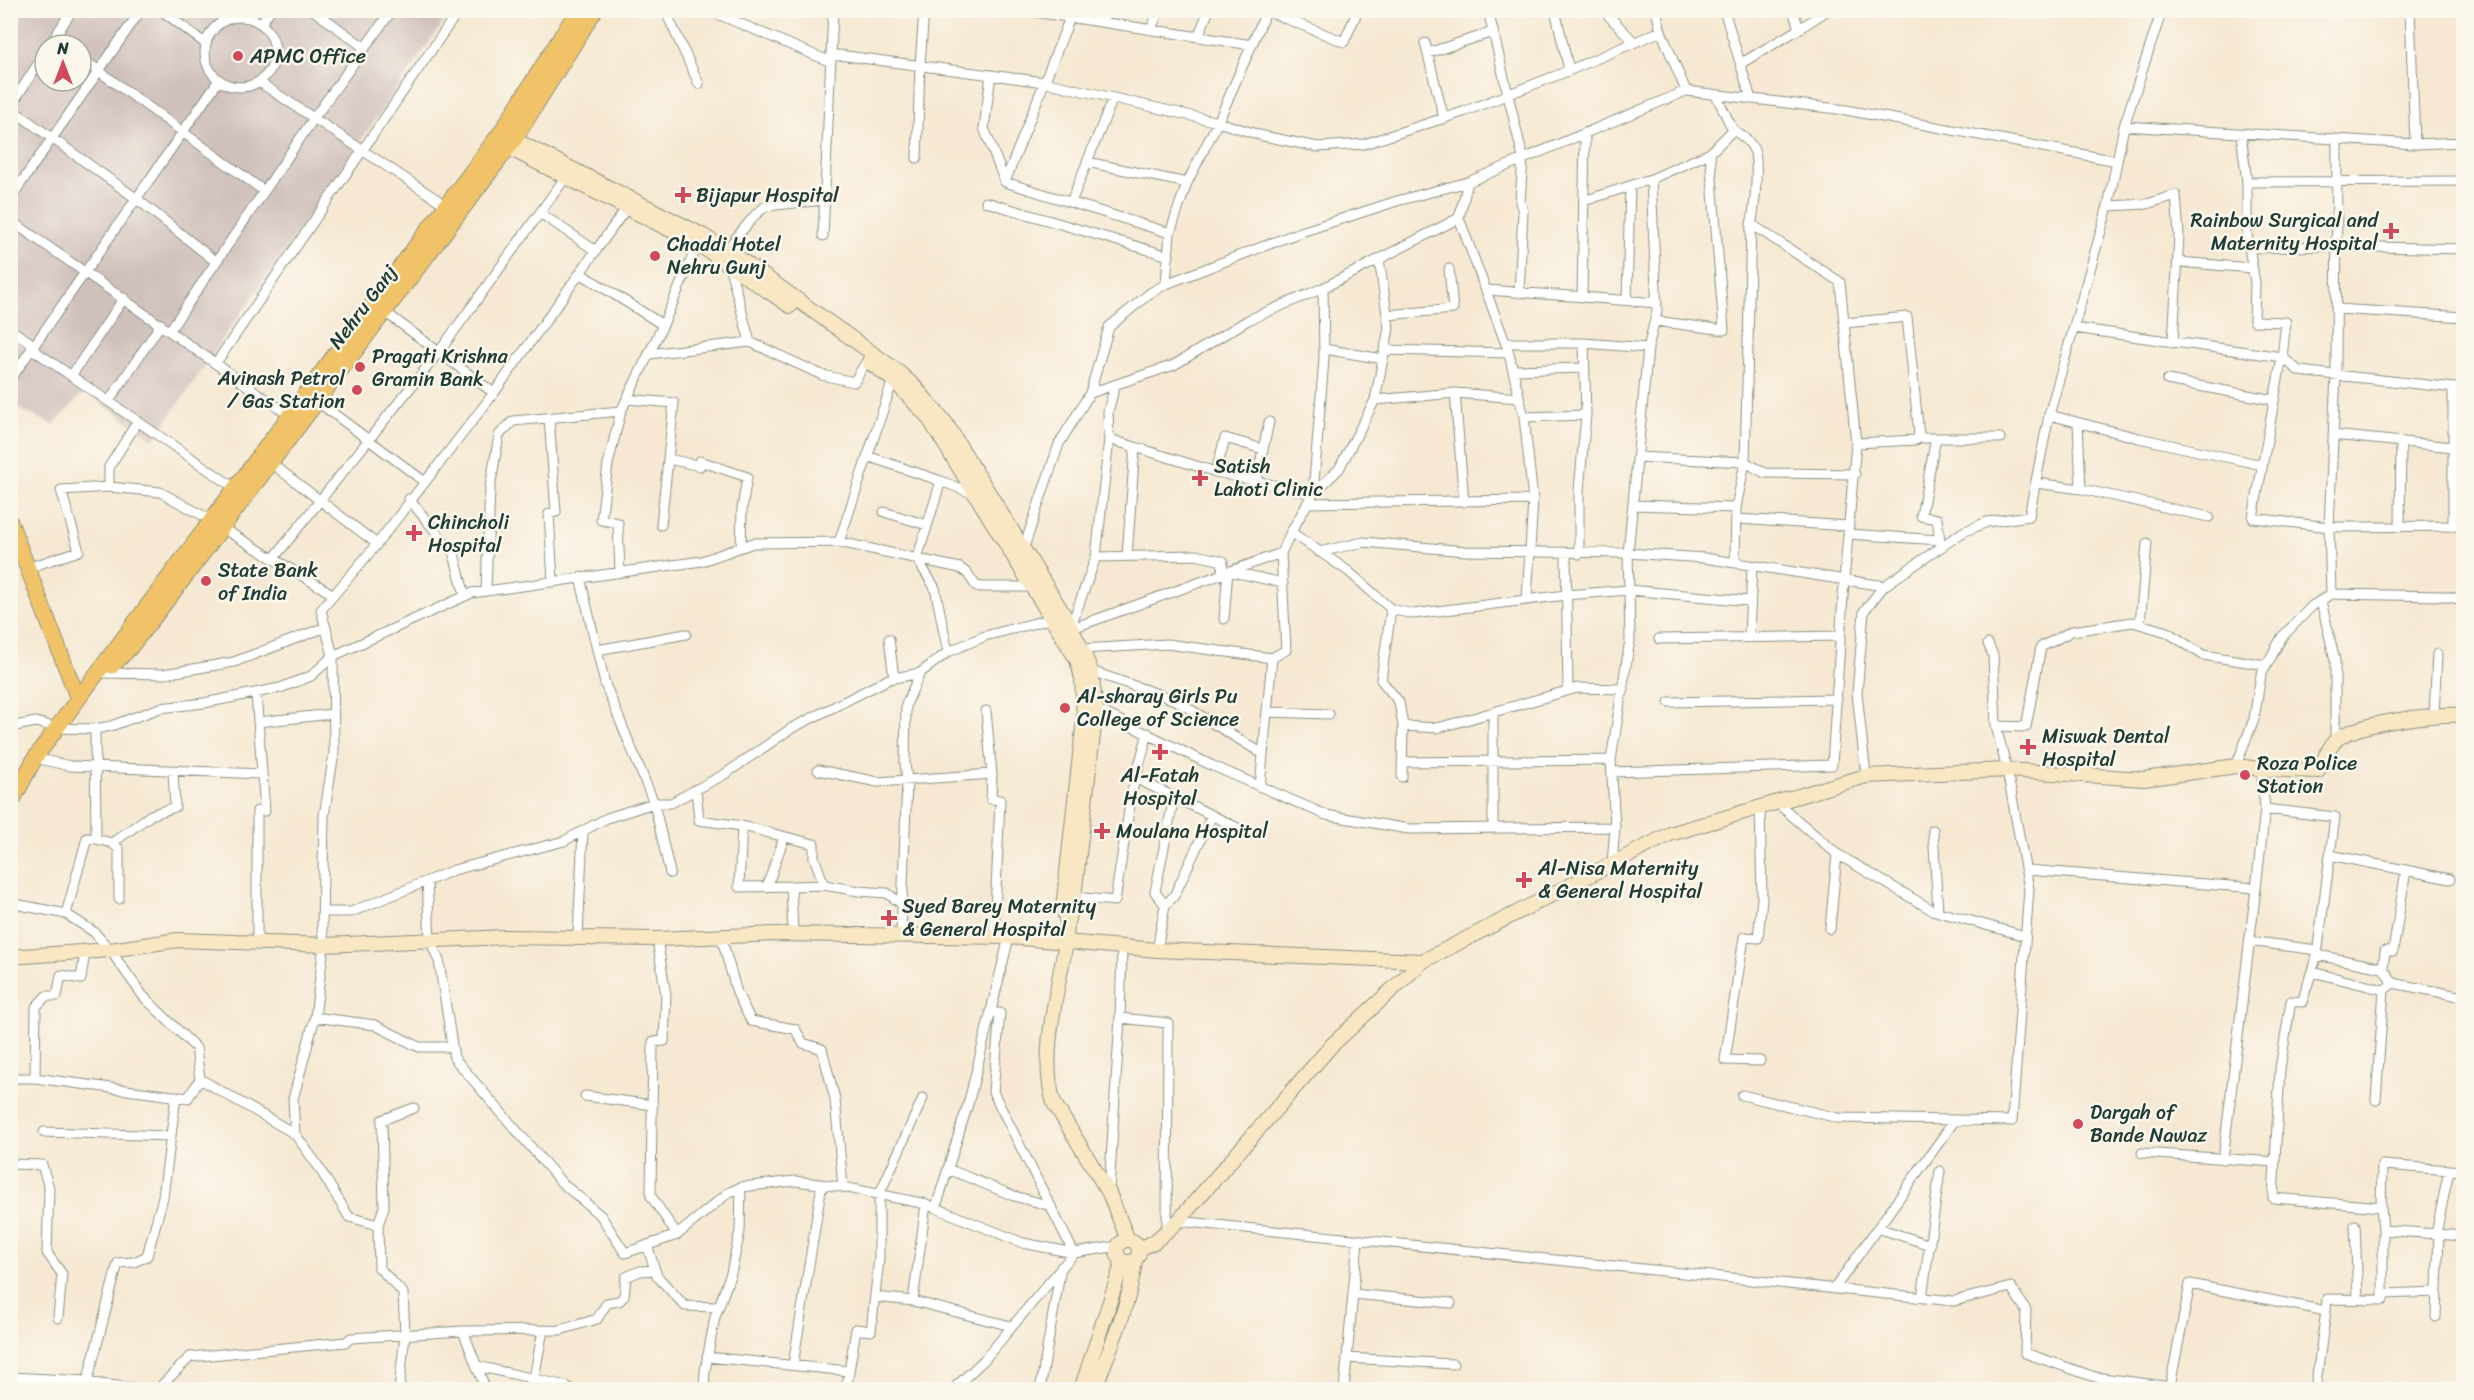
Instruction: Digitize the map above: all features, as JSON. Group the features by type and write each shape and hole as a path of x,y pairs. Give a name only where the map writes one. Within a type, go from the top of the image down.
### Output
{"main road":[{"name":"Nehru Ganj","path":"504,140 578,10"},
{"name":"Nehru Ganj","path":"78,699 129,649 217,524 235,488 504,140 595,10"},
{"path":"504,140 630,204 727,257 869,356 896,370 915,387 945,422 1023,550 1058,617 1080,669 1084,692 1084,719 1063,908 1067,922"},
{"path":"630,204 698,244 727,257"},
{"name":"Nehru Ganj","path":"12,797 35,758 78,699 217,524 271,463 318,402 385,312 452,209"},
{"path":"869,356 928,417 1031,587 1071,629 1091,671 1096,709 1074,897 1067,922 1066,942 1047,1063 1049,1087 1054,1103 1108,1193 1123,1243 1118,1252 1132,1256"},
{"path":"10,522 78,699"},
{"path":"1132,1256 1178,1221 1332,1045 1423,961 1670,834 1866,776 2007,770 2144,778 2236,766 2318,771 2335,741 2367,726 2434,715 2463,715"},
{"path":"10,957 110,950 178,940 324,945 429,940 578,937 657,939 793,934 994,936 1156,950 1423,961"},
{"path":"1080,1389 1137,1244 1123,1243"},
{"path":"1094,1389 1123,1313 1132,1278 1132,1256"}],"street":[{"path":"60,33 72,10"},
{"path":"10,199 141,10"},
{"path":"161,10 206,44"},
{"path":"261,24 270,10"},
{"path":"313,10 365,48"},
{"path":"170,330 314,118 392,10"},
{"path":"216,363 459,10"},
{"path":"665,10 699,84"},
{"path":"823,236 833,10"},
{"path":"884,10 924,12 917,158"},
{"path":"1022,10 1072,13 1151,30 1252,45"},
{"path":"1151,30 1159,10"},
{"path":"1198,37 1209,10"},
{"path":"1167,284 1170,233 1187,183 1218,122 1267,11 1344,42 1358,10"},
{"path":"1488,10 1523,158 1519,292"},
{"path":"1555,10 1569,70"},
{"path":"1603,10 1634,42"},
{"path":"1656,10 1661,31 1686,91"},
{"path":"1724,10 1751,99"},
{"path":"1793,10 1799,29"},
{"path":"1740,64 1828,10"},
{"path":"1866,776 1857,693 1864,611 1884,586 1940,544 1978,524 2029,516 2049,415 2108,206 2124,126 2162,10"},
{"path":"2410,10 2415,144"},
{"path":"710,11 831,58 920,65 1044,82 1218,122 1263,136 1318,147 1364,144 1444,118 1569,70 1661,31"},
{"path":"1005,182 1072,13"},
{"path":"249,18 261,24 270,34 275,54 269,73 259,82 246,87 232,86 219,80 210,70 205,57 206,44 212,31 222,22 249,18"},
{"path":"1428,53 1493,32"},
{"path":"1425,43 1444,118"},
{"path":"93,67 264,191"},
{"path":"33,72 10,108 137,198 215,261"},
{"path":"991,75 984,128 1005,182"},
{"path":"10,380 219,80"},
{"path":"259,82 452,209"},
{"path":"1023,550 1059,444 1090,393 1109,327 1150,293 1167,284 1298,233 1397,201 1468,182 1686,91 1846,110 2116,161"},
{"path":"1716,95 1733,130 1744,135 1755,152 1756,209 1751,224 1745,462 1737,514 1735,563"},
{"path":"1071,202 1113,98"},
{"path":"2124,126 2415,144 2463,142"},
{"path":"1584,201 1651,179 1710,153 1733,130"},
{"path":"1585,134 1582,297 1585,297"},
{"path":"2241,134 2247,182 2247,235 2254,283 2254,321 2286,322 2282,357 2253,518 2329,527 2463,526"},
{"path":"2331,594 2329,527 2336,374 2337,140"},
{"path":"1655,321 1724,330 1710,153"},
{"path":"1087,162 1187,183"},
{"path":"274,558 439,352 568,174"},
{"path":"1612,863 1614,827 1611,760 1630,640 1628,553 1648,348 1657,303 1651,179"},
{"path":"2247,182 2463,181"},
{"path":"1005,182 1170,233"},
{"path":"1468,182 1459,218 1506,342 1524,417 1533,500 1527,600"},
{"path":"1627,300 1630,186"},
{"path":"2108,206 2147,204 2176,195 2179,235 2173,342"},
{"path":"750,342 727,257 755,214 766,206 824,200"},
{"path":"986,202 1169,256"},
{"path":"295,1134 293,1099 315,1017 324,945 324,816 334,753 333,656 321,610 377,544 409,499 425,482 494,393 630,204"},
{"path":"540,213 596,251"},
{"path":"1090,393 1174,365 1248,320 1323,288 1459,218"},
{"path":"10,220 290,415"},
{"path":"1612,772 1833,765 1844,580 1856,443 1840,282 1751,224"},
{"path":"620,572 618,523 601,520 608,464 621,411 663,325 698,244"},
{"path":"2249,248 2337,246 2463,249"},
{"path":"1082,649 1167,644 1272,658 1286,650 1281,553 1312,494 1339,469 1375,400 1389,328 1379,259"},
{"path":"2178,262 2252,268"},
{"path":"1387,315 1453,309 1449,269"},
{"path":"580,273 663,325"},
{"path":"1312,494 1324,349 1323,288"},
{"path":"1486,290 1657,303"},
{"path":"70,375 124,298"},
{"path":"2337,309 2463,317"},
{"path":"385,312 494,393"},
{"path":"1845,322 1907,317 1919,438"},
{"path":"109,401 161,324"},
{"path":"2074,328 2282,357 2299,370 2458,389 2453,447 2453,526"},
{"path":"10,329 70,375 235,488"},
{"path":"649,354 750,342 822,375 854,382 869,356"},
{"path":"1506,342 1584,342 1648,348"},
{"path":"1580,554 1579,490 1586,415 1584,342"},
{"path":"1324,349 1383,354 1509,353"},
{"path":"1513,370 1583,368"},
{"path":"839,542 892,380"},
{"path":"2167,380 2274,400"},
{"path":"1071,629 1096,557 1109,439 1108,412 1115,385"},
{"path":"1375,400 1455,393 1519,398"},
{"path":"1455,393 1464,502"},
{"path":"627,399 674,403 661,525"},
{"path":"318,402 425,482"},
{"path":"486,590 490,488 499,435 513,421 621,411"},
{"path":"1524,417 1586,415"},
{"path":"2049,415 2262,465"},
{"path":"549,418 556,512 549,514 553,580"},
{"path":"109,487 109,466 138,421"},
{"path":"1256,482 1269,422"},
{"path":"2078,423 2081,489"},
{"path":"2333,435 2453,447"},
{"path":"1216,472 1225,438 1263,449"},
{"path":"1856,443 1919,438 2000,438"},
{"path":"1936,438 1921,516 1937,519 1940,544"},
{"path":"1109,439 1216,472 1312,494"},
{"path":"2400,527 2401,442"},
{"path":"1127,556 1135,447"},
{"path":"867,456 974,494"},
{"path":"1638,457 1745,462 1765,473 1854,474"},
{"path":"669,459 700,466 700,461 747,477 742,509 741,546"},
{"path":"271,463 377,544"},
{"path":"941,481 917,559 935,588 948,652"},
{"path":"2036,483 2081,489 2209,517"},
{"path":"27,568 79,551 61,490 109,487 160,492 334,595"},
{"path":"409,499 454,555 465,596"},
{"path":"1307,503 1533,500"},
{"path":"1633,505 1737,514 1940,544"},
{"path":"884,512 927,525"},
{"path":"1291,532 1348,571 1391,609 1413,614 1566,595 1629,590 1750,600"},
{"path":"10,727 36,722 57,728 95,729 111,726 160,708 256,694 311,676 333,656 465,596 486,590 553,580 702,561 753,543 839,542 965,570 976,586 1031,587"},
{"path":"1319,552 1364,542 1465,551 1628,553 1704,558 1884,586"},
{"path":"2140,624 2147,543"},
{"path":"1071,629 1281,553"},
{"path":"1566,554 1568,690"},
{"path":"1096,557 1196,555 1223,561 1225,572 1224,619"},
{"path":"1749,638 1752,566"},
{"path":"1225,572 1283,583"},
{"path":"580,577 605,684 654,803 670,873"},
{"path":"2236,766 2254,719 2261,675 2282,637 2312,606 2331,594 2444,596 2463,600"},
{"path":"2321,600 2335,660 2335,741"},
{"path":"1391,609 1382,680 1399,702 1403,726 1402,777"},
{"path":"323,912 351,912 454,870 564,841 607,818 654,803 671,803 725,774 792,728 894,678 920,673 948,652 985,636 1058,617"},
{"path":"1996,726 2026,727 2041,646 2072,631 2133,622 2167,632 2203,655 2266,665"},
{"path":"105,673 164,674 234,662 326,627"},
{"path":"597,650 686,633"},
{"path":"1659,639 1841,636"},
{"path":"889,639 894,678"},
{"path":"1742,1095 1838,1118 2012,1121 2029,889 2007,770 1996,726 1993,655 1988,644"},
{"path":"2434,715 2437,654"},
{"path":"1260,787 1272,658"},
{"path":"1091,671 1174,700 1263,754"},
{"path":"902,936 907,780 906,705 920,673"},
{"path":"1403,726 1438,728 1577,688 1623,689"},
{"path":"256,694 265,811 256,811 256,942"},
{"path":"1670,702 1837,699"},
{"path":"1096,709 1213,766 1326,815 1409,829 1614,827"},
{"path":"986,711 992,774 991,799 999,800 994,936"},
{"path":"1267,712 1329,714"},
{"path":"1492,712 1493,828"},
{"path":"258,722 332,714"},
{"path":"95,729 96,839"},
{"path":"1074,897 1115,901 1136,778 1148,733"},
{"path":"35,758 63,765 262,774"},
{"path":"1402,762 1611,760"},
{"path":"2223,1159 2265,809 2261,769"},
{"path":"818,770 866,781 992,774"},
{"path":"112,843 151,815 175,807 173,771"},
{"path":"1136,778 1242,830"},
{"path":"696,789 699,820 742,826 814,844 814,857 824,885"},
{"path":"1165,905 1155,892 1174,797"},
{"path":"1776,802 1837,854 1938,912 2025,936"},
{"path":"1760,807 1762,898 1758,938 1744,937 1725,1060 1760,1061"},
{"path":"2265,809 2335,818 2317,953 2302,1002 2291,1001 2280,1069 2273,1198 2381,1207"},
{"path":"1156,950 1165,905 1174,896 1212,815"},
{"path":"742,826 739,887 824,885 887,893 903,905"},
{"path":"1933,830 1938,912"},
{"path":"578,937 584,831"},
{"path":"767,887 784,837"},
{"path":"66,914 87,838 112,843 119,849 119,899"},
{"path":"1830,929 1837,854"},
{"path":"2330,855 2450,879"},
{"path":"2026,870 2256,888"},
{"path":"2406,870 2393,951 2385,951 2383,968 2393,983 2463,998"},
{"path":"427,881 429,940 439,962 454,1058 561,1182 601,1216 624,1253 677,1235 728,1193 741,1187 795,1181 843,1187 926,1204 1023,1243 1074,1253 1123,1243"},
{"path":"791,886 793,934"},
{"path":"10,903 66,914 94,932 143,996 196,1048 200,1079 188,1098 35,1078 10,1078"},
{"path":"721,936 736,993 751,1020 795,1029 803,1043 822,1048 835,1099 843,1187"},
{"path":"936,1207 969,1101 1009,937"},
{"path":"657,939 666,995 664,1041 653,1042 651,1196 677,1235"},
{"path":"2249,941 2383,968"},
{"path":"1108,1193 1120,1018 1122,948"},
{"path":"35,1078 36,1007 46,996 57,996 62,975 81,979 85,952"},
{"path":"2312,972 2384,990"},
{"path":"2376,1100 2384,990 2393,983"},
{"path":"990,1012 1000,1013 993,1092 1074,1253"},
{"path":"315,1017 375,1025 419,1047 453,1047"},
{"path":"1120,1018 1168,1023 1167,1231"},
{"path":"200,1079 295,1134 318,1166 349,1217 378,1225"},
{"path":"88,1381 118,1263 134,1262 147,1256 163,1197 176,1096"},
{"path":"585,1096 653,1105"},
{"path":"846,1389 856,1329 871,1331 879,1259 879,1195 923,1098"},
{"path":"399,1389 405,1335 403,1293 380,1268 378,1225 384,1207 382,1120 414,1108"},
{"path":"1834,1289 1955,1120"},
{"path":"44,1132 171,1136"},
{"path":"2142,1153 2275,1162"},
{"path":"10,1164 42,1165 49,1188 47,1253 62,1274 58,1318"},
{"path":"2315,1389 2327,1299 2383,1300 2382,1165 2463,1171"},
{"path":"948,1169 1014,1196 1051,1206"},
{"path":"2436,1317 2437,1234 2449,1170"},
{"path":"1922,1298 1940,1171"},
{"path":"793,1365 822,1184"},
{"path":"704,1389 707,1357 718,1307 731,1273 740,1232 741,1187"},
{"path":"913,1301 926,1204"},
{"path":"1178,1221 1954,1301 2011,1287 2026,1310 2025,1353 2095,1377 2194,1389"},
{"path":"2355,1225 2358,1299"},
{"path":"1878,1228 1930,1245"},
{"path":"2383,1230 2463,1236"},
{"path":"1344,1389 1358,1240"},
{"path":"647,1245 657,1276 685,1306 718,1307"},
{"path":"952,1389 984,1360 1074,1253"},
{"path":"1040,1389 1061,1267"},
{"path":"10,1377 88,1381 154,1389 159,1388 190,1357 346,1342 351,1338 463,1331 567,1329 597,1319 607,1303 619,1301 624,1296 626,1277 640,1271 655,1270"},
{"path":"2170,1386 2190,1284 2326,1311"},
{"path":"2383,1294 2437,1292"},
{"path":"1353,1294 1451,1303"},
{"path":"874,1297 913,1301 1011,1326"},
{"path":"534,1389 543,1330"},
{"path":"463,1331 486,1389"},
{"path":"707,1357 849,1371"},
{"path":"1347,1358 1453,1364"},
{"path":"477,1366 534,1378 571,1389"}],"shaded area":[{"path":"11,11 451,11 154,439 84,392 54,425 11,405"}],"place":[{"name":"APMC Office","path":"238,56"},
{"name":"Bijapur Hospital","path":"683,195"},
{"name":"Rainbow Surgical and Maternity Hospital","path":"2391,231"},
{"name":"Chaddi Hotel Nehru Gunj","path":"655,256"},
{"name":"Pragati Krishna Gramin Bank","path":"360,367"},
{"name":"Avinash Petrol / Gas Station","path":"357,390"},
{"name":"Satish Lahoti Clinic","path":"1200,478"},
{"name":"Chincholi Hospital","path":"414,533"},
{"name":"State Bank of India","path":"206,581"},
{"name":"Al-sharay Girls Pu College of Science","path":"1065,708"},
{"name":"Miswak Dental Hospital","path":"2028,747"},
{"name":"Al-Fatah Hospital","path":"1160,752"},
{"name":"Roza Police Station","path":"2245,775"},
{"name":"Moulana Hospital","path":"1102,831"},
{"name":"Al-Nisa Maternity & General Hospital","path":"1524,880"},
{"name":"Syed Barey Maternity & General Hospital","path":"889,918"},
{"name":"Dargah of Bande Nawaz","path":"2078,1124"}]}
